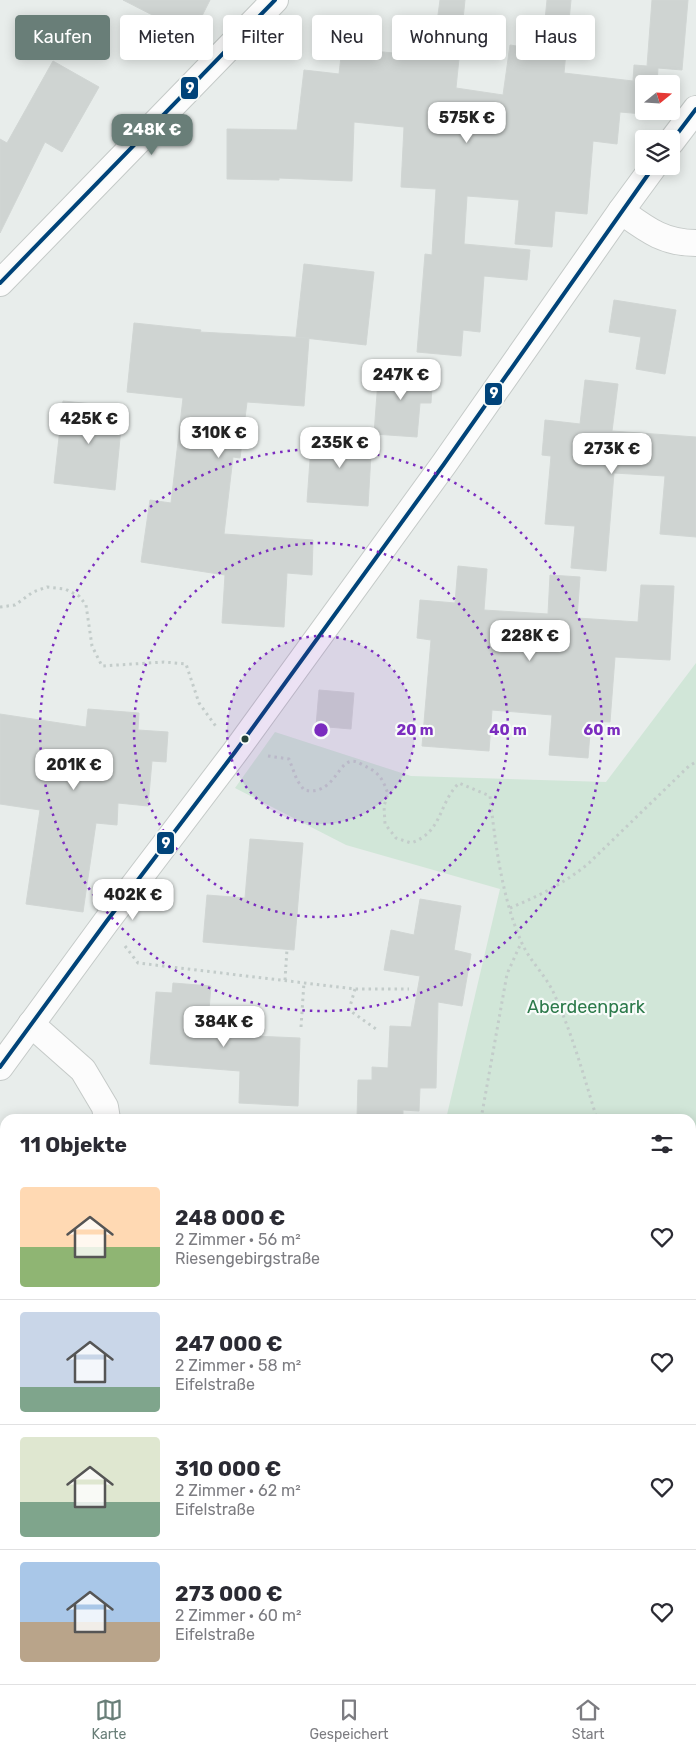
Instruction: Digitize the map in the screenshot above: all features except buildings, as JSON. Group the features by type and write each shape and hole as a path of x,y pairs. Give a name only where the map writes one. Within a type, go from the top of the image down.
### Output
{"street":[{"path":"0,283 275,0"},
{"path":"680,130 696,109"},
{"path":"0,1067 106,922 235,752 444,464 647,175"},
{"path":"621,211 654,234 681,243 696,243"},
{"path":"31,1024 84,1070 105,1107 106,1114"}],"path":[{"path":"0,607 15,605 33,592 48,587 65,589 79,596 86,606 92,646 102,666 164,662 186,664 198,703"},
{"path":"235,752 289,760 296,780 304,790 312,792 328,786 339,770 348,763 356,761 380,776 388,794 384,806 385,824 396,838 411,843 426,837 441,814 451,791 459,783 490,796 495,839 510,908 521,942 554,994 573,1040 595,1114"},
{"path":"510,908 535,898 573,876 589,863 689,766 696,762"},
{"path":"106,922 138,963 355,989 409,989"},
{"path":"482,1114 507,974 521,942"},
{"path":"285,980 288,949"},
{"path":"301,1027 304,982"},
{"path":"355,989 349,1010 376,1028"}],"green space":[{"name":"Aberdeenpark","path":"696,663 696,1114 447,1114 500,889 346,845 235,788 275,732 411,776 606,782"}],"transit line":[{"name":"9","path":"0,283 275,0"},
{"name":"9","path":"680,130 696,109"},
{"name":"9","path":"0,1067 106,922 235,752 444,464 648,175"}]}
